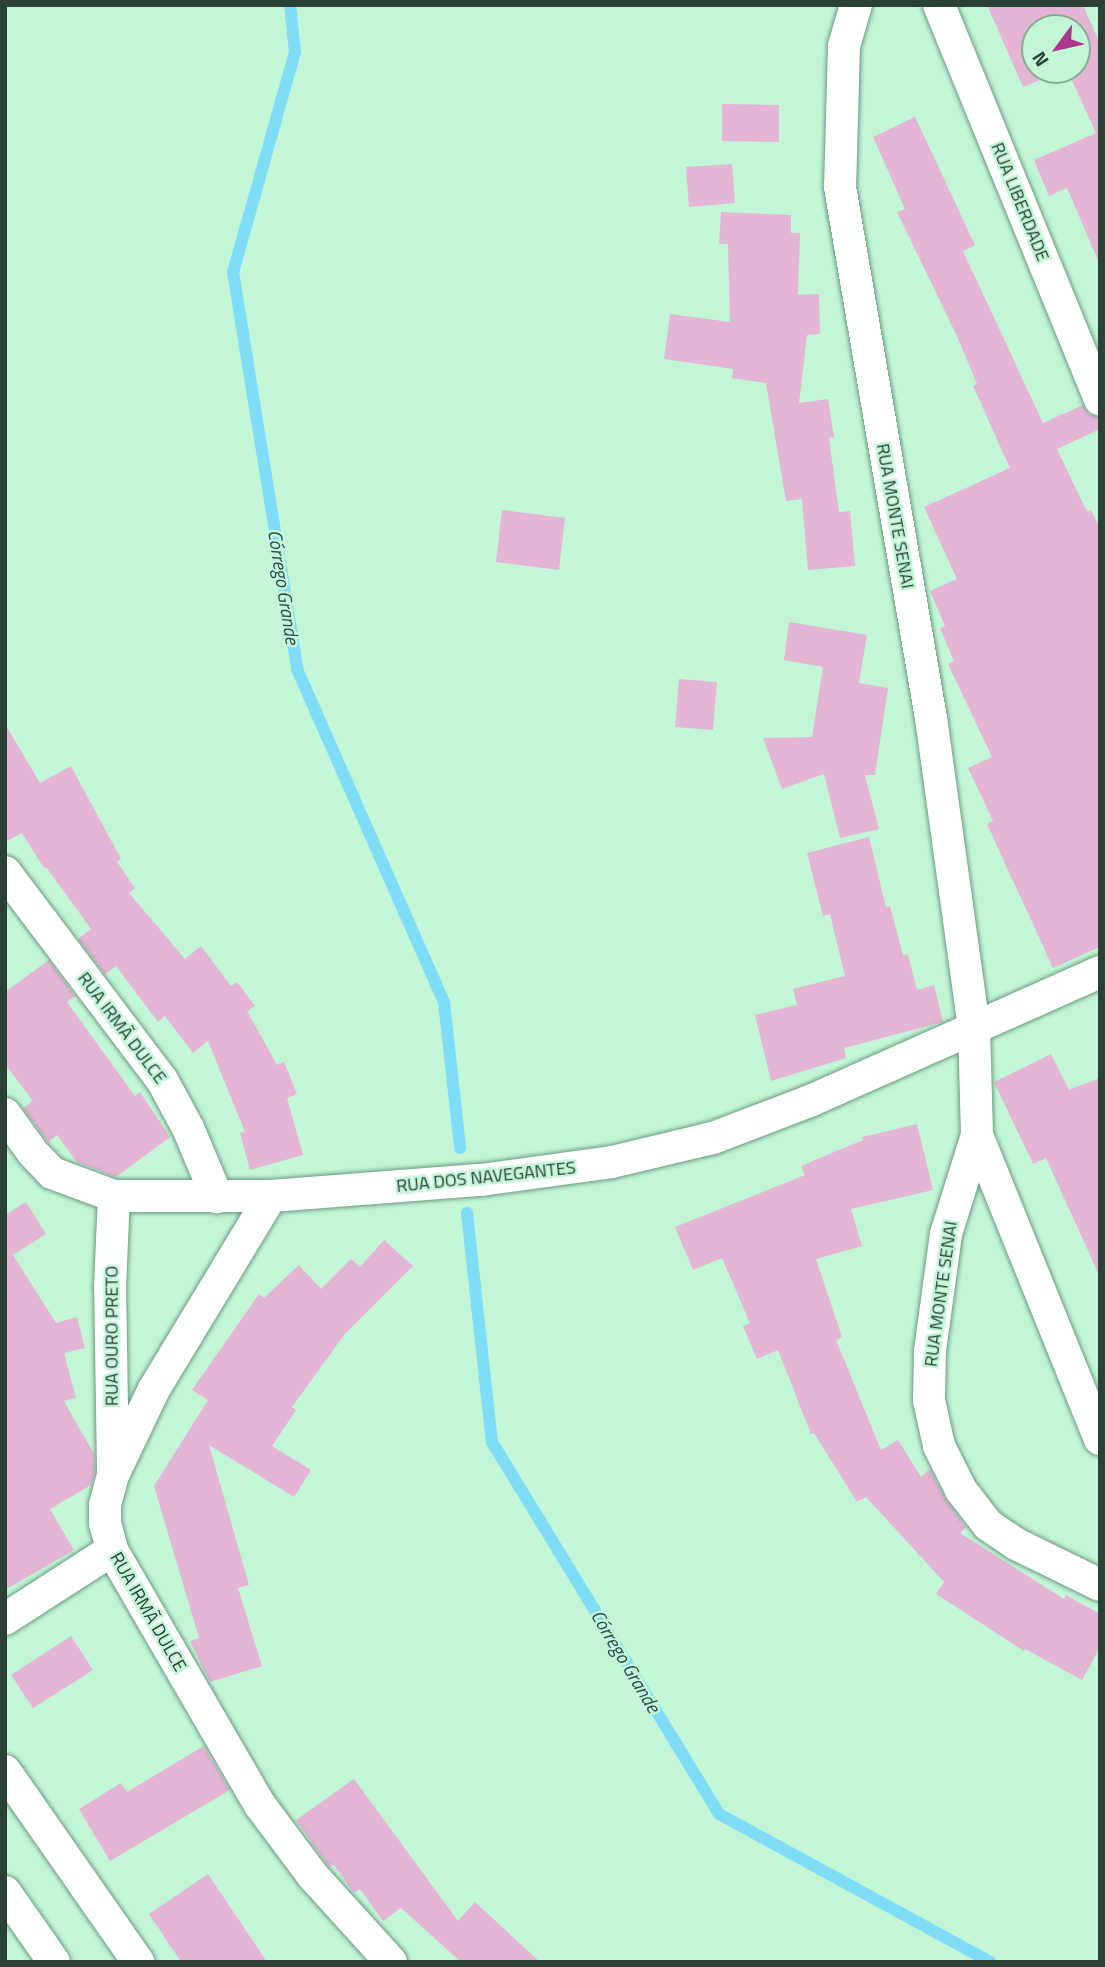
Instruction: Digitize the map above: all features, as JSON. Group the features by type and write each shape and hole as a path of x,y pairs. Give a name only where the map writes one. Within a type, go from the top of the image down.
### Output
{"street":[{"name":"RUA MONTE SENAI","path":"856,5 844,46 840,187 856,299 931,718 974,1027 977,1135 946,1234 930,1351 929,1400 939,1446 961,1490 988,1525 1016,1544 1100,1585"},
{"name":"RUA LIBERDADE","path":"939,5 1100,399"},
{"name":"RUA IRMÃ DULCE","path":"5,872 162,1080 188,1128 218,1197"},
{"name":"RUA DOS NAVEGANTES","path":"5,1114 33,1153 52,1173 114,1196 271,1196 481,1180 612,1162 713,1138 810,1101 1100,972"},
{"path":"977,1135 1100,1438"},
{"name":"RUA OURO PRETO","path":"114,1196 110,1379 114,1475"},
{"name":"RUA IRMÃ DULCE","path":"271,1196 155,1389 114,1475 105,1505 105,1523 112,1549 260,1805 313,1876 391,1962"},
{"path":"5,1619 112,1549"},
{"path":"5,1771 138,1962"},
{"path":"6,1896 54,1962"}],"building":[{"path":"987,5 1083,5 1087,14 1021,14 1021,82"},
{"path":"1091,23 1100,44 1100,265 1067,188 1049,196 1034,160 1096,133 1073,84 1091,84"},
{"path":"722,104 779,105 779,142 722,141"},
{"path":"915,117 975,245 963,251 1043,423 1083,405 1089,414 1100,417 1100,429 1057,449 1087,512 1091,510 1100,529 1100,947 1053,968 987,824 993,821 968,768 992,757 948,664 954,661 940,628 945,626 930,591 957,579 924,507 1010,468 973,386 977,384 956,334 897,212 905,209 873,137"},
{"path":"732,164 735,203 689,207 686,167"},
{"path":"721,212 791,215 791,233 800,233 798,295 819,294 820,334 807,335 799,403 828,399 834,437 829,438 839,512 850,511 855,566 808,570 802,499 786,501 766,383 732,378 733,369 664,359 670,314 730,322 728,244 719,244"},
{"path":"502,510 565,518 559,570 496,562"},
{"path":"789,622 867,635 859,683 888,688 875,775 865,775 879,829 840,838 824,774 782,789 763,738 812,737 823,667 784,660"},
{"path":"679,679 717,682 713,730 675,727"},
{"path":"5,724 40,783 71,766 121,859 117,862 135,888 129,893 185,959 201,946 231,986 237,982 255,1006 247,1011 277,1065 284,1062 297,1094 287,1098 303,1155 250,1170 240,1133 245,1132 208,1041 193,1053 165,1016 158,1022 116,966 105,974 78,939 91,929 46,867 44,868 22,833 5,842"},
{"path":"869,837 886,907 890,906 903,955 908,954 917,990 934,985 943,1022 844,1048 846,1058 771,1081 755,1015 797,1005 793,989 845,976 830,914 823,916 807,853"},
{"path":"49,960 75,996 67,1002 135,1096 140,1092 170,1137 116,1177 77,1162 57,1135 48,1142 23,1108 33,1101 5,1064 5,992"},
{"path":"1051,1054 1069,1090 1100,1078 1100,1277 1046,1158 1033,1164 994,1082"},
{"path":"917,1124 933,1190 851,1209 862,1246 816,1259 842,1337 836,1340 881,1450 898,1440 921,1477 930,1469 945,1498 966,1527 960,1533 1064,1599 1066,1595 1100,1614 1100,1647 1082,1680 1025,1649 1024,1651 936,1594 944,1582 866,1497 857,1502 814,1433 811,1434 778,1350 757,1359 743,1326 750,1323 722,1258 693,1270 675,1227 805,1175 801,1166 863,1140 862,1137"},
{"path":"26,1202 46,1234 13,1255 56,1323 77,1317 85,1348 64,1353 76,1398 64,1401 94,1454 95,1472 91,1485 50,1509 74,1550 5,1590 5,1215"},
{"path":"384,1240 413,1266 344,1335 292,1407 296,1410 272,1446 311,1470 294,1497 209,1445 249,1585 238,1588 262,1666 210,1682 190,1641 199,1638 154,1486 208,1400 192,1390 259,1294 264,1298 299,1265 321,1289 351,1259 360,1267"},
{"path":"71,1636 93,1670 33,1708 11,1675"},
{"path":"204,1746 230,1790 110,1861 79,1809 121,1783 127,1792"},
{"path":"354,1779 458,1921 475,1902 540,1962 461,1962 401,1908 383,1921 360,1889 354,1893 334,1865 329,1867 296,1820"},
{"path":"208,1874 267,1962 181,1962 149,1914"}],"waterway":[{"name":"Córrego Grande","path":"290,5 295,52 233,272 297,669 444,1002 460,1148"},
{"name":"Córrego Grande","path":"467,1213 492,1442 719,1814 990,1962"}]}
